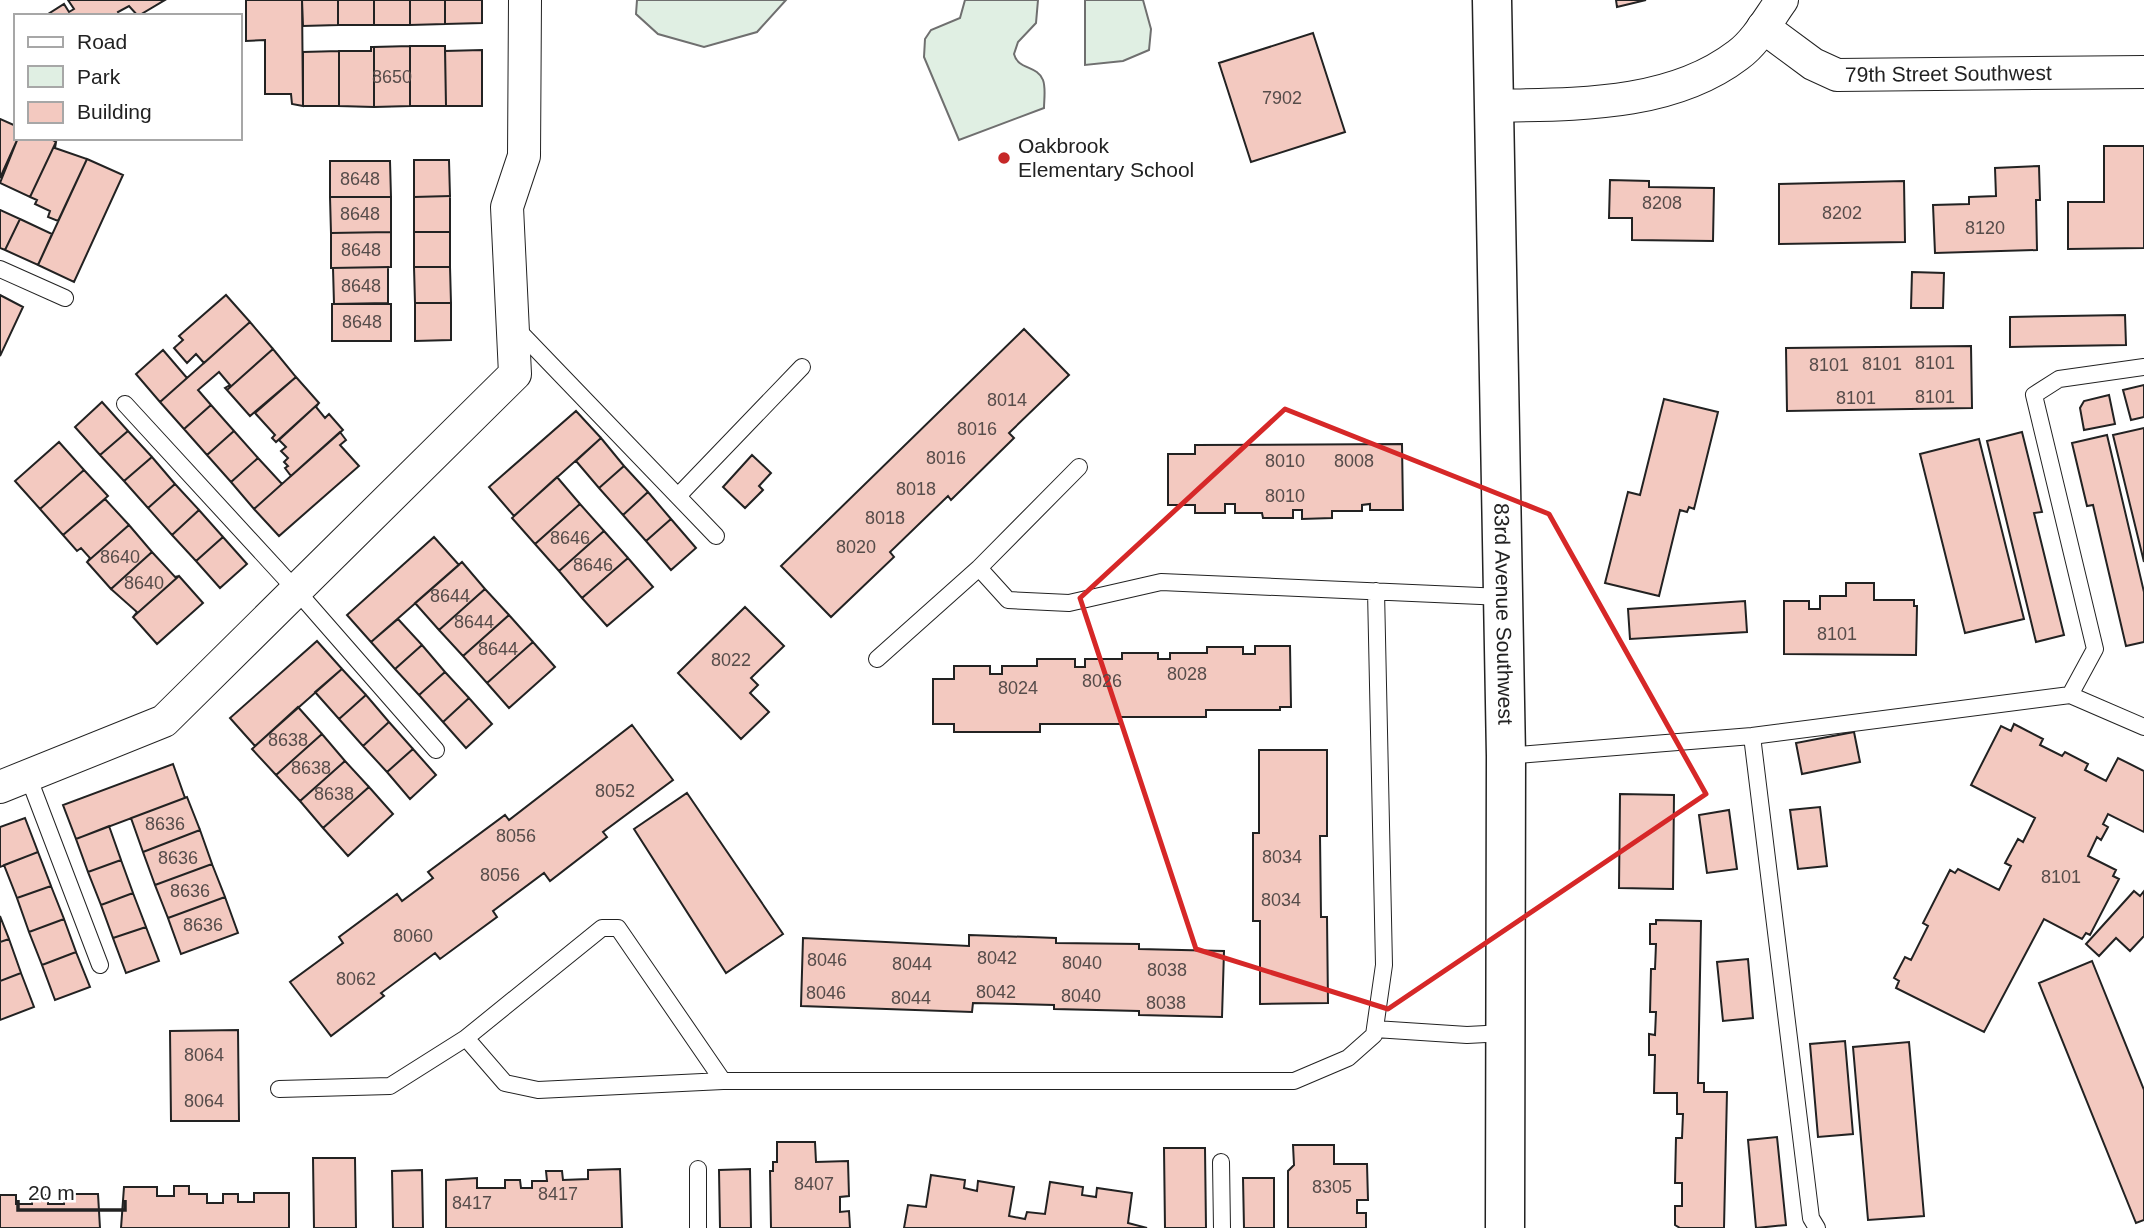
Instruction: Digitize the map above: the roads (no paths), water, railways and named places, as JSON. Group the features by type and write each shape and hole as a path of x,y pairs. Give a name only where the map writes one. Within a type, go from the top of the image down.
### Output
{"street":[{"path":"14,782 164,721 515,374 507,207 524,156 525,0"},
{"name":"83rd Avenue Southwest","path":"1492,0 1506,756 1505,1228"},
{"path":"1493,106 1609,103 1660,90 1699,76 1739,55 1782,0"},
{"name":"79th Street Southwest","path":"1763,27 1813,64 1838,75 2144,72"}],"lane":[{"path":"0,269 65,298"},
{"path":"513,324 716,537"},
{"path":"678,496 802,367"},
{"path":"2070,695 2095,649 2034,395 2059,379 2144,367"},
{"path":"125,404 296,590 436,750"},
{"path":"877,659 979,568 1079,467"},
{"path":"979,568 1008,600 1069,603 1161,582 1503,597"},
{"path":"466,1038 505,1083 538,1090 723,1082 1294,1081 1348,1058 1374,1035 1384,965 1376,592"},
{"path":"1506,756 1752,736 2070,695 2144,727"},
{"path":"1752,736 1811,1218 1817,1228"},
{"path":"14,782 100,965"},
{"path":"279,1089 390,1086 466,1038 602,928 618,928 723,1082"},
{"path":"1375,1030 1467,1035 1505,1033"},
{"path":"1221,1162 1222,1228"},
{"path":"698,1169 698,1228"}],"place":[{"name":"Oakbrook Elementary School","path":"1004,158"}]}
